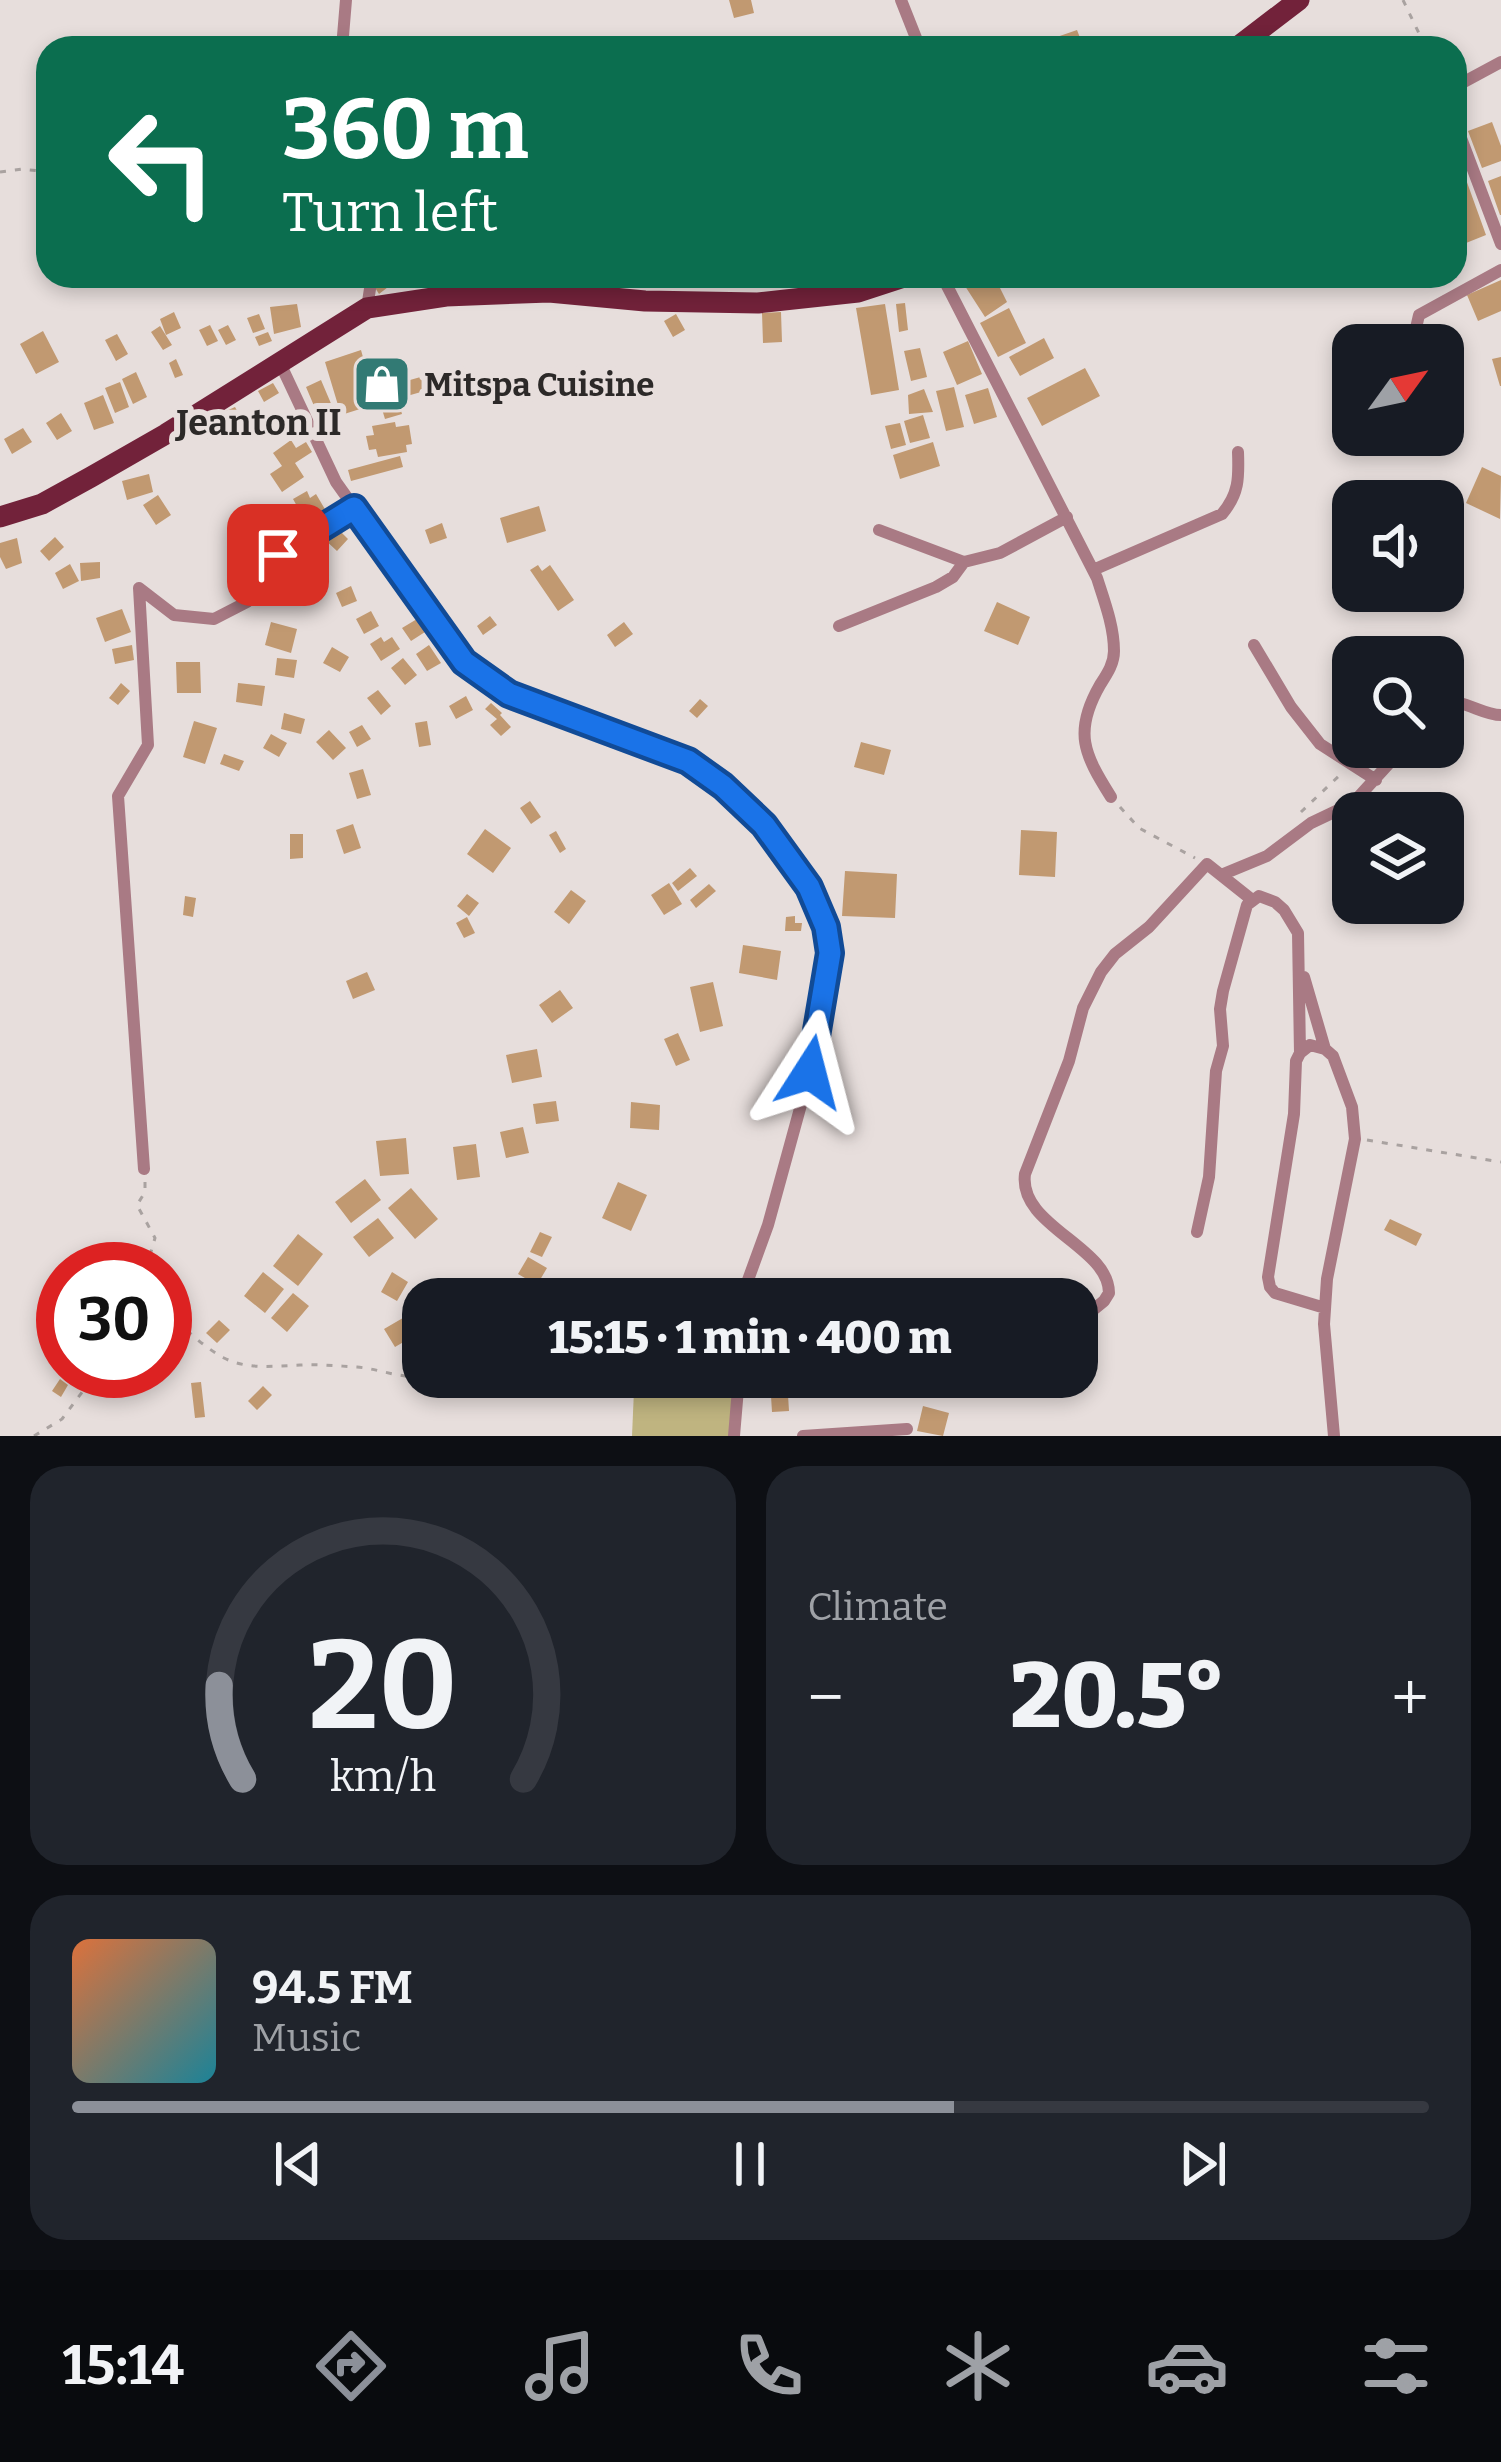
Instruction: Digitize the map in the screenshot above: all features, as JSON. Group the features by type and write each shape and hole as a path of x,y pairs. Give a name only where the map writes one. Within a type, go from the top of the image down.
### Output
{"main road":[{"path":"1252,36 1299,0"},
{"path":"0,518 42,504 91,477 367,308 446,296 549,292 758,304 870,288"}],"street":[{"path":"343,36 346,0"},
{"path":"901,0 915,36"},
{"path":"1467,80 1501,62"},
{"path":"1467,154 1501,244"},
{"path":"1416,324 1419,315 1501,270"},
{"path":"367,308 370,288"},
{"path":"948,288 1094,570 1114,650 1112,665 1088,707 1084,731 1090,764 1111,797"},
{"path":"279,361 336,482 464,662 509,694 688,761 764,825 809,887 826,927 830,953 810,1072 749,1278"},
{"path":"1094,570 1222,514 1239,484 1238,452"},
{"path":"144,1169 118,796 148,745 140,588 174,615 214,619 247,602 278,555 354,508"},
{"path":"879,530 964,562 1000,553 1067,518"},
{"path":"839,626 936,587 953,577 964,562"},
{"path":"1254,645 1305,726 1332,752"},
{"path":"1464,705 1501,715"},
{"path":"1356,768 1376,780"},
{"path":"1221,874 1267,856 1311,823 1353,803 1386,768"},
{"path":"1098,1306 1109,1293 1106,1274 1035,1207 1024,1185 1025,1174 1070,1060 1083,1008 1101,972 1207,864 1251,899 1265,897 1284,910 1298,934 1300,1053"},
{"path":"1197,1232 1209,1177 1214,1090 1223,1046 1220,1010 1251,899"},
{"path":"1298,947 1310,1004 1352,1107 1355,1139 1325,1308 1334,1436"},
{"path":"1325,1048 1310,1045 1296,1060 1294,1114 1268,1277 1275,1293 1325,1308"},
{"path":"734,1436 738,1398"},
{"path":"803,1436 907,1429"}],"path":[{"path":"1402,0 1420,36"},
{"path":"0,172 36,171"},
{"path":"1300,813 1348,768"},
{"path":"1111,797 1139,828 1207,864"},
{"path":"1355,1139 1501,1162"},
{"path":"144,1169 145,1192 137,1205 153,1242"},
{"path":"192,1335 226,1359 260,1368 363,1368 402,1376"},
{"path":"34,1436 62,1419 78,1398"}],"shaded area":[{"path":"634,1398 733,1398 731,1436 632,1436"}],"building":[{"path":"729,0 751,0 754,13 734,18"},
{"path":"1492,122 1501,161 1482,168 1468,131"},
{"path":"1501,176 1501,215 1500,215 1488,181"},
{"path":"1467,182 1486,235 1467,243"},
{"path":"1501,280 1501,311 1478,321 1467,295"},
{"path":"966,288 1000,288 1007,302 985,317"},
{"path":"905,303 908,330 899,332 896,304"},
{"path":"297,304 301,327 274,334 270,307"},
{"path":"885,304 899,390 871,395 856,308"},
{"path":"1009,308 1026,343 998,357 980,323"},
{"path":"174,312 181,328 166,335 160,319"},
{"path":"781,312 782,342 763,343 762,313"},
{"path":"259,314 265,329 253,333 247,318"},
{"path":"676,314 685,330 673,337 664,321"},
{"path":"210,325 218,341 207,346 199,330"},
{"path":"228,325 236,340 226,345 218,330"},
{"path":"160,326 172,345 163,350 151,332"},
{"path":"43,331 59,362 36,374 20,344"},
{"path":"268,332 272,341 259,346 255,337"},
{"path":"117,334 128,354 116,361 105,340"},
{"path":"1044,338 1054,358 1020,376 1009,357"},
{"path":"968,341 982,374 957,385 943,352"},
{"path":"920,348 927,377 911,381 904,351"},
{"path":"361,350 376,404 341,415 325,362"},
{"path":"1501,357 1501,386 1500,386 1492,359"},
{"path":"400,358 407,379 393,383 402,414 385,419 369,367"},
{"path":"176,359 183,375 175,378 169,363"},
{"path":"1085,368 1100,396 1042,426 1027,398"},
{"path":"136,372 147,397 133,404 122,379"},
{"path":"438,372 442,386 407,396 403,382"},
{"path":"321,380 338,420 323,427 306,387"},
{"path":"120,382 129,407 115,413 105,388"},
{"path":"273,383 279,393 264,402 258,391"},
{"path":"954,387 964,427 946,431 936,391"},
{"path":"988,388 997,417 974,424 965,395"},
{"path":"924,389 933,412 909,414 908,395"},
{"path":"103,395 114,423 94,430 84,403"},
{"path":"235,407 244,424 207,439 200,423"},
{"path":"61,413 72,431 57,440 46,423"},
{"path":"923,415 930,438 910,443 904,421"},
{"path":"395,422 396,427 409,425 412,444 406,445 407,452 378,457 376,449 369,450 366,436 374,435 372,426"},
{"path":"900,423 906,445 891,449 885,426"},
{"path":"23,428 32,442 12,454 4,439"},
{"path":"291,440 296,448 306,442 312,452 295,463 304,477 282,492 270,474 282,466 273,453"},
{"path":"933,442 940,466 900,479 893,455"},
{"path":"400,456 403,467 351,481 348,470"},
{"path":"1482,467 1501,476 1500,519 1466,503"},
{"path":"149,474 153,492 127,500 122,481"},
{"path":"307,491 310,498 316,494 326,511 306,522 293,499"},
{"path":"158,495 171,515 156,525 143,505"},
{"path":"539,506 546,531 507,543 500,518"},
{"path":"442,523 447,538 430,544 425,530"},
{"path":"335,526 348,539 337,551 323,538"},
{"path":"55,537 64,547 49,561 40,551"},
{"path":"17,538 22,563 6,569 0,543"},
{"path":"100,562 100,578 81,581 80,563"},
{"path":"70,564 79,581 63,589 55,573"},
{"path":"538,565 542,571 550,565 574,600 558,611 530,570"},
{"path":"323,572 328,588 309,593 304,578"},
{"path":"351,586 357,601 342,607 336,593"},
{"path":"997,602 1030,617 1018,645 984,631"},
{"path":"122,609 131,632 105,642 96,618"},
{"path":"371,611 379,626 364,634 356,619"},
{"path":"490,616 497,625 483,635 477,626"},
{"path":"417,619 425,632 411,641 402,628"},
{"path":"271,622 297,629 291,653 265,645"},
{"path":"624,622 633,634 615,647 607,635"},
{"path":"381,637 384,642 392,637 400,649 381,661 370,644"},
{"path":"132,645 134,660 115,664 112,649"},
{"path":"429,645 441,663 427,671 416,654"},
{"path":"332,647 349,657 340,672 323,663"},
{"path":"277,658 297,660 294,678 275,675"},
{"path":"403,658 417,675 405,685 391,668"},
{"path":"176,662 200,662 201,693 177,693"},
{"path":"121,683 130,691 118,705 109,698"},
{"path":"238,683 265,686 262,706 236,702"},
{"path":"378,690 391,706 381,715 367,698"},
{"path":"466,696 473,710 456,719 449,706"},
{"path":"700,699 708,706 697,718 689,711"},
{"path":"491,703 511,727 501,736 490,725 497,719 485,709"},
{"path":"284,713 305,719 301,734 281,729"},
{"path":"194,721 217,728 205,764 183,757"},
{"path":"427,721 431,745 419,747 415,723"},
{"path":"362,725 371,739 357,747 349,732"},
{"path":"329,730 346,748 333,760 316,742"},
{"path":"271,734 287,743 279,757 263,748"},
{"path":"861,742 891,750 884,775 854,767"},
{"path":"224,754 244,761 239,771 220,764"},
{"path":"363,769 371,795 357,799 349,773"},
{"path":"530,801 541,817 531,824 520,808"},
{"path":"353,824 361,848 344,854 336,830"},
{"path":"485,829 511,848 493,873 467,854"},
{"path":"1021,830 1057,832 1055,877 1019,875"},
{"path":"556,831 566,849 560,853 549,835"},
{"path":"290,834 303,834 303,858 290,859"},
{"path":"690,868 697,876 678,891 672,883"},
{"path":"845,871 897,874 895,918 842,916"},
{"path":"669,883 682,904 664,915 651,895"},
{"path":"709,884 716,891 696,908 690,900"},
{"path":"571,890 586,901 569,924 554,912"},
{"path":"467,894 479,903 469,916 457,906"},
{"path":"185,896 196,898 193,917 183,915"},
{"path":"795,916 795,923 802,923 801,931 785,931 786,917"},
{"path":"467,917 475,933 464,938 456,923"},
{"path":"743,945 781,951 777,980 739,973"},
{"path":"367,972 375,990 353,999 346,981"},
{"path":"713,982 723,1026 700,1032 690,987"},
{"path":"560,990 573,1008 552,1023 539,1005"},
{"path":"678,1033 690,1060 676,1066 664,1039"},
{"path":"537,1049 542,1077 512,1083 506,1055"},
{"path":"556,1101 559,1121 536,1124 533,1104"},
{"path":"631,1102 660,1105 659,1130 630,1128"},
{"path":"523,1127 529,1153 506,1158 500,1132"},
{"path":"406,1138 409,1174 380,1176 376,1141"},
{"path":"476,1144 480,1177 457,1180 453,1147"},
{"path":"365,1179 381,1200 351,1223 335,1202"},
{"path":"618,1182 647,1195 631,1231 602,1218"},
{"path":"411,1188 438,1219 415,1239 388,1208"},
{"path":"378,1218 394,1238 369,1257 353,1237"},
{"path":"1390,1219 1422,1234 1416,1246 1384,1230"},
{"path":"540,1232 552,1237 542,1257 530,1252"},
{"path":"298,1234 323,1254 298,1286 273,1266"},
{"path":"528,1257 547,1268 541,1278 518,1274"},
{"path":"263,1272 284,1289 265,1313 244,1296"},
{"path":"392,1272 402,1278 397,1301 381,1292"},
{"path":"293,1293 309,1306 287,1332 271,1318"},
{"path":"402,1318 402,1343 395,1347 384,1329"},
{"path":"219,1320 230,1330 217,1343 206,1333"},
{"path":"201,1382 205,1417 195,1418 192,1383"},
{"path":"263,1386 272,1395 257,1410 248,1401"},
{"path":"771,1398 788,1398 789,1411 772,1412"},
{"path":"923,1406 949,1413 943,1436 917,1431"}],"place":[{"name":"Mitspa Cuisine","path":"382,384"}],"district":[{"name":"Jeanton II","path":"259,422"}],"route":[{"path":"278,555 354,508 464,662 509,694 688,761 764,825 809,887 826,927 830,953 810,1072"}]}
